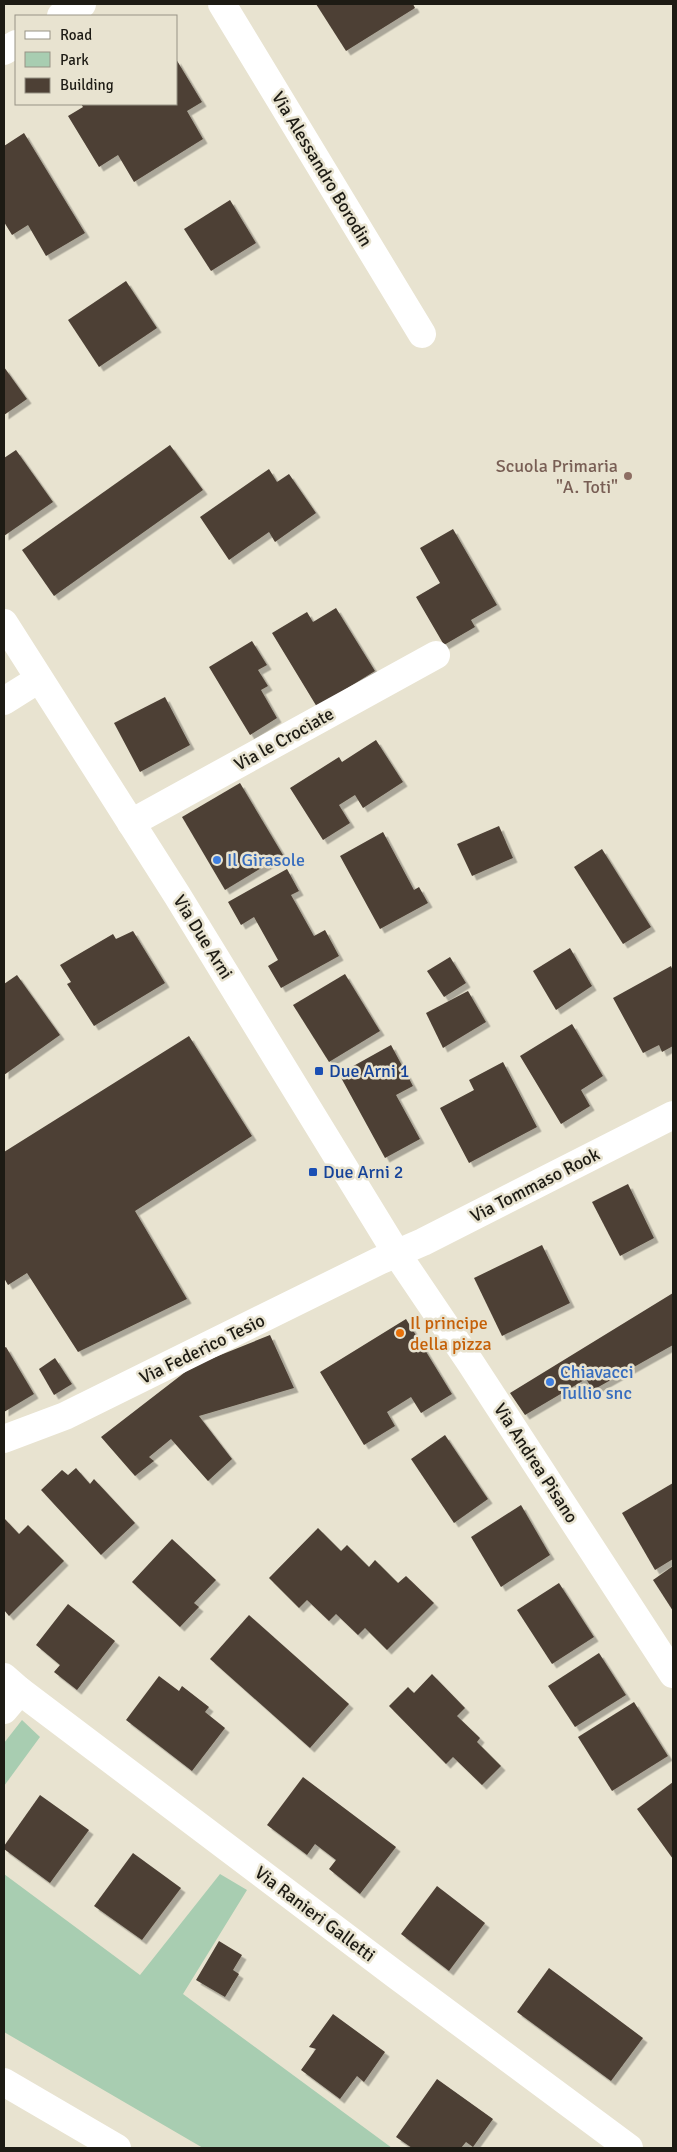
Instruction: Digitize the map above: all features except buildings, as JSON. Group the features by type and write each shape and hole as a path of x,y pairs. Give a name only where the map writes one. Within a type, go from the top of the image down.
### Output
{"street":[{"path":"63,15 82,4"},
{"name":"Via Alessandro Borodin","path":"222,4 422,334"},
{"path":"4,51 15,45"},
{"name":"Via Due Arni","path":"4,623 178,895 397,1254"},
{"name":"Via le Crociate","path":"131,823 436,655"},
{"path":"4,701 39,679"},
{"name":"Via Tommaso Rook","path":"397,1254 673,1115"},
{"name":"Via Federico Tesio","path":"4,1439 65,1416 397,1254"},
{"name":"Via Andrea Pisano","path":"397,1254 470,1362 673,1674"},
{"name":"Via Ranieri Galletti","path":"9,1693 629,2148"},
{"path":"4,2082 117,2148"}],"green space":[{"path":"22,1720 40,1737 4,1786 4,1743"},
{"path":"4,1874 140,1975 220,1874 247,1890 183,1994 392,2148 203,2148 4,2032"}],"place":[{"name":"Scuola Primaria \"A. Toti\"","path":"628,476"},
{"name":"Il Girasole","path":"217,860"},
{"name":"Due Arni 1","path":"319,1071"},
{"name":"Due Arni 2","path":"313,1172"},
{"name":"Il principe della pizza","path":"400,1333"},
{"name":"Chiavacci Tullio snc","path":"550,1382"}]}
